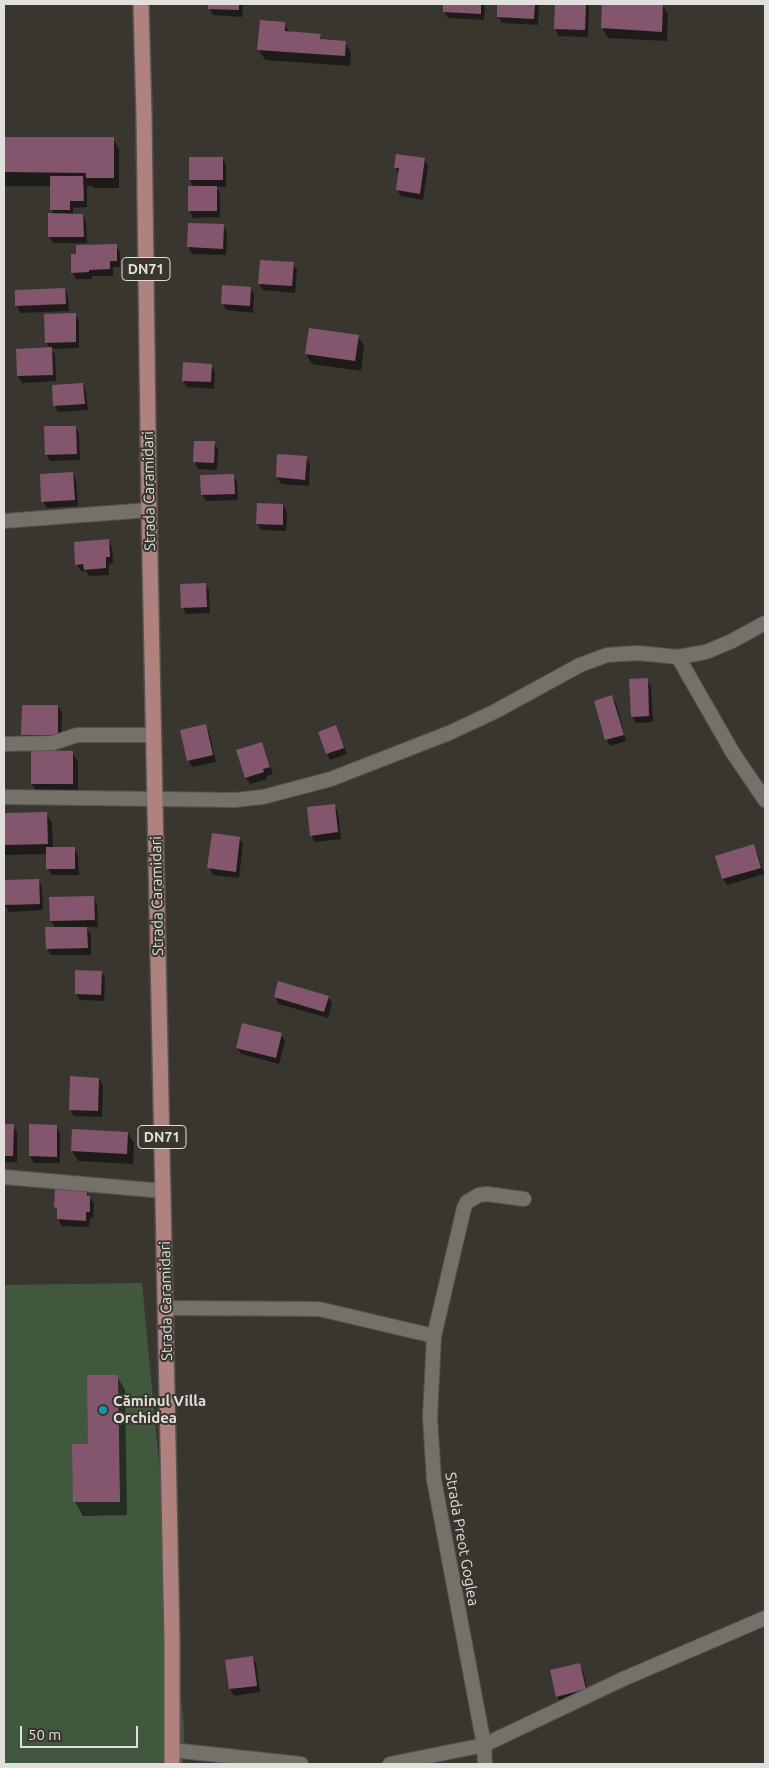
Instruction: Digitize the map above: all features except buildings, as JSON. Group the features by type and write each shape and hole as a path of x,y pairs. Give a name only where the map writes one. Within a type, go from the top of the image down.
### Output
{"main road":[{"name":"Strada Caramidari","path":"141,4 148,510 172,1641 172,1757"}],"street":[{"path":"4,521 148,510"},
{"path":"4,797 235,800 263,797 331,779 449,733 494,712 580,665 598,658 607,655 638,653 678,657 706,652 732,641 765,623"},
{"path":"678,657 733,753 765,800"},
{"path":"4,744 53,743 77,735 154,735"},
{"path":"4,1177 163,1191"},
{"name":"Strada Preot Goglea","path":"485,1764 484,1746 434,1480 430,1416 434,1336 467,1202 479,1195 487,1194 524,1199"},
{"path":"166,1308 319,1309 434,1336"},
{"path":"390,1764 484,1746 623,1679 765,1618"},
{"path":"172,1757 301,1764"}],"green space":[{"path":"142,1283 184,1729 183,1764 4,1764 4,1285"}],"place":[{"name":"Căminul Villa Orchidea","path":"103,1410"}]}
